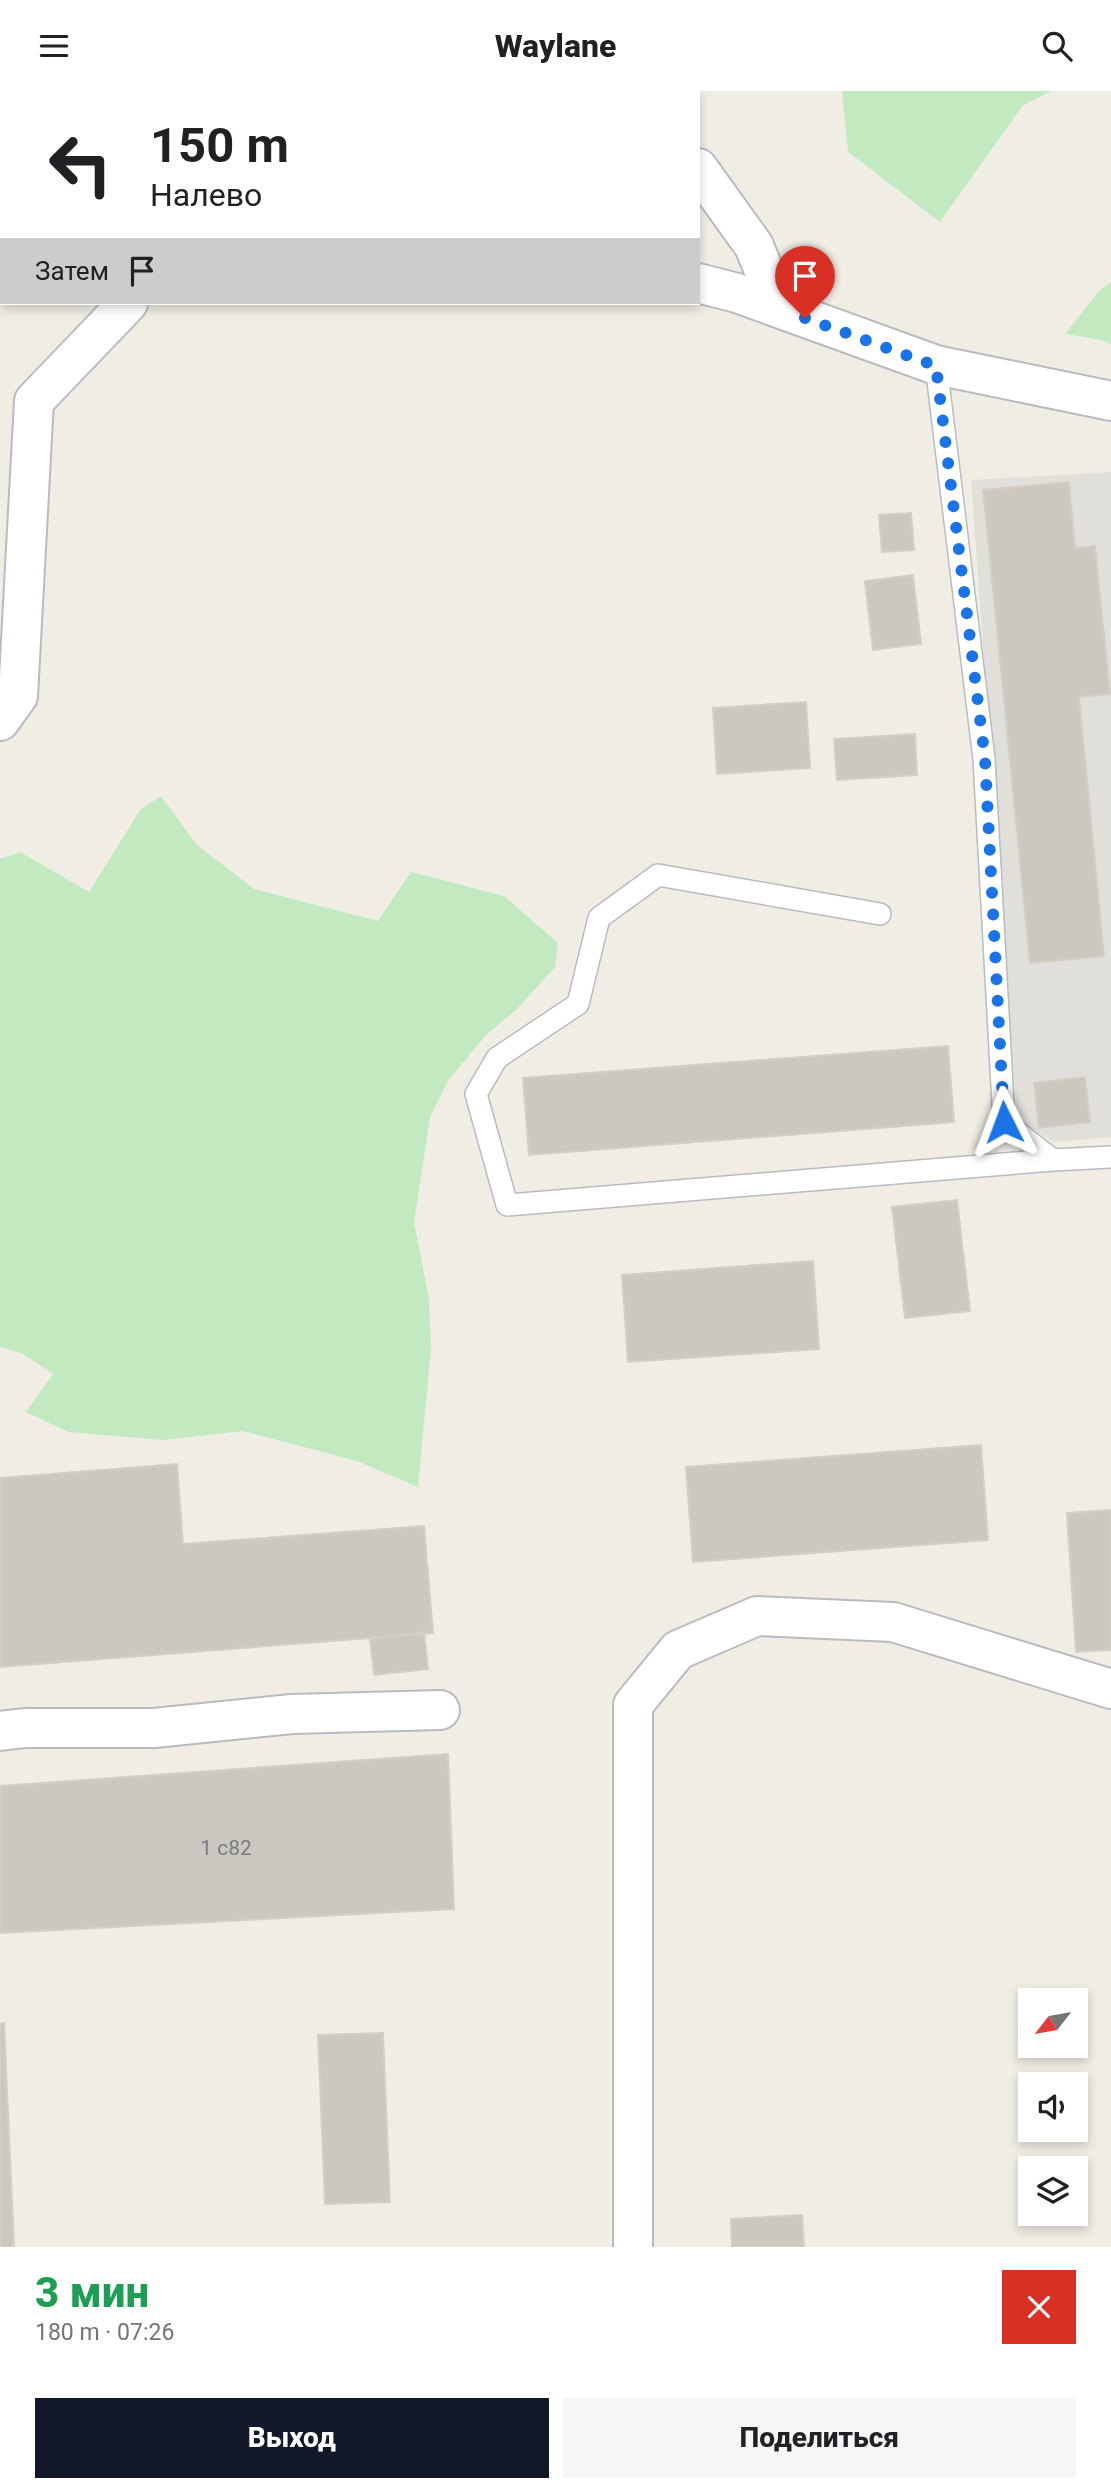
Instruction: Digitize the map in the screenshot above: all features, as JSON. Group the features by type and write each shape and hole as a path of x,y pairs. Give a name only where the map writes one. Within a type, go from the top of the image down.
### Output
{"street":[{"path":"700,171 754,246 779,308"},
{"path":"700,284 737,293 936,366 1111,401"},
{"path":"0,721 18,696 34,401 126,305"},
{"path":"633,2247 633,1705 678,1650 757,1616 893,1622 1111,1689"},
{"path":"0,1731 25,1728 154,1728 292,1714 440,1710"}],"lane":[{"path":"936,366 985,759 1004,1122 1053,1160"},
{"path":"880,914 658,875 599,918 578,1004 497,1058 476,1094 507,1205 1111,1157"}],"shaded area":[{"path":"1111,472 1111,1137 1053,1142 1017,1118 971,480"}],"green space":[{"path":"842,91 1052,91 1023,105 940,222 848,152"},
{"path":"1111,282 1111,345 1102,340 1065,334 1098,292"},
{"path":"161,796 196,844 254,889 378,921 411,872 504,896 558,943 555,967 517,1009 485,1036 448,1081 430,1117 414,1222 429,1299 431,1348 418,1487 357,1461 243,1431 163,1440 69,1432 26,1412 53,1374 23,1354 0,1347 0,859 20,852 89,892 140,810"}],"building":[{"path":"1069,482 1075,548 1095,546 1110,694 1079,697 1104,956 1030,963 983,490"},
{"path":"911,513 914,550 882,552 879,515"},
{"path":"913,575 921,644 873,650 865,581"},
{"path":"806,702 810,768 717,774 713,708"},
{"path":"915,734 917,775 837,780 834,739"},
{"path":"948,1046 954,1122 529,1155 523,1078"},
{"path":"1085,1077 1090,1122 1039,1128 1034,1083"},
{"path":"957,1200 970,1311 905,1318 892,1207"},
{"path":"813,1261 819,1349 628,1362 622,1275"},
{"path":"981,1445 988,1540 693,1562 686,1467"},
{"path":"177,1464 183,1544 424,1526 433,1633 0,1667 0,1478"},
{"path":"1111,1510 1111,1650 1076,1652 1067,1513"},
{"path":"424,1632 428,1669 374,1675 370,1639"},
{"path":"448,1754 454,1909 0,1933 0,1786"},
{"path":"4,2023 14,2247 0,2247 0,2024"},
{"path":"383,2033 390,2202 325,2204 318,2035"},
{"path":"802,2215 804,2247 732,2247 731,2219"}],"route":[{"path":"805,318 936,366 985,759 1004,1122"}]}
